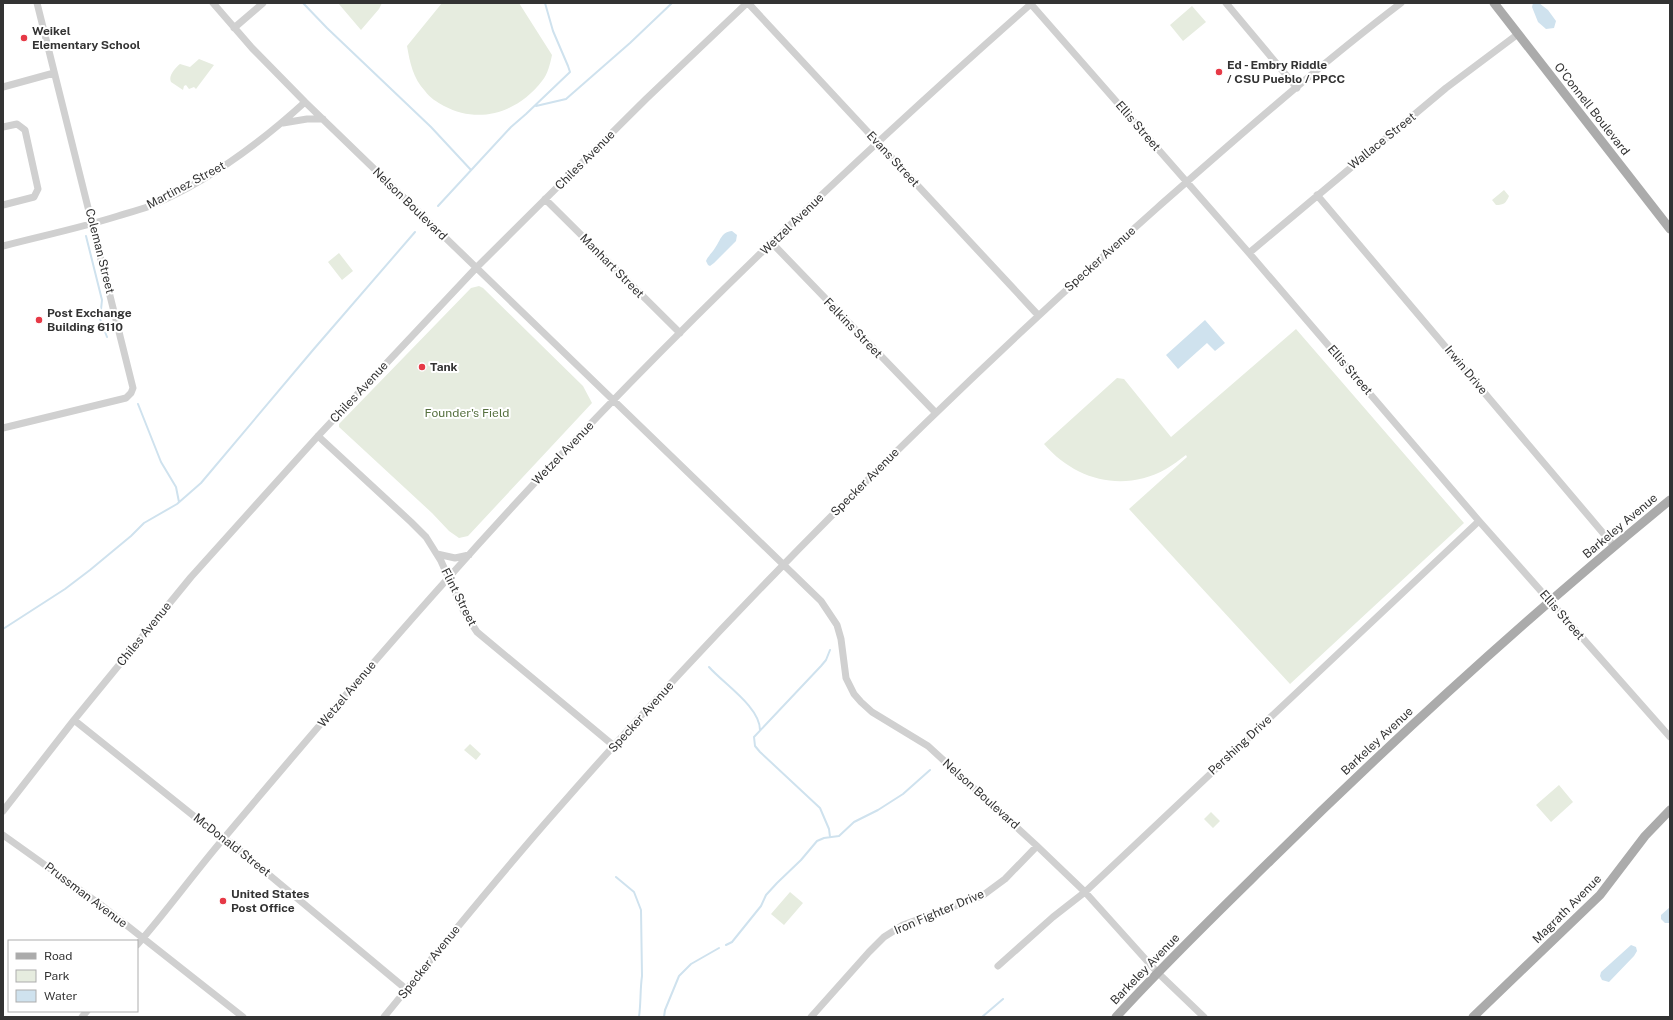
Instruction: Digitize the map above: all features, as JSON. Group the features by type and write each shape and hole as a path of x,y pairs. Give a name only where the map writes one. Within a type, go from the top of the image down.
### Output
{"main road":[{"name":"O'Connell Boulevard","path":"1494,3 1670,229"},
{"name":"Barkeley Avenue","path":"1116,1017 1157,972 1341,790 1550,600 1670,500"},
{"name":"Magrath Avenue","path":"1474,1017 1600,895 1645,836 1670,810"}],"street":[{"name":"Coleman Street","path":"3,428 126,398 133,390 133,384 37,3"},
{"name":"Nelson Boulevard","path":"213,3 234,28 305,102 821,601 834,618 841,639 846,678 854,694 861,702 872,712 928,746 1037,846 1085,892 1157,972 1204,1017"},
{"path":"234,28 263,3"},
{"name":"Evans Street","path":"748,3 1038,315"},
{"name":"Chiles Avenue","path":"3,811 74,720 191,577 318,436 476,268 545,199 748,3"},
{"name":"Wetzel Avenue","path":"138,944 223,838 448,577 613,401 772,243 878,142 1031,3"},
{"name":"Ellis Street","path":"1031,3 1249,253 1479,521 1670,738"},
{"path":"1226,3 1297,88"},
{"name":"Specker Avenue","path":"384,1017 516,858 662,693 783,565 935,412 1109,250 1297,88 1401,3"},
{"name":"Wallace Street","path":"1249,253 1446,88 1518,34"},
{"path":"3,87 54,73"},
{"name":"Martinez Street","path":"3,246 93,224 149,206 191,185 240,156 281,124 305,102"},
{"path":"281,124 307,119 323,119"},
{"path":"3,127 17,124 25,130 38,189 34,197 3,205"},
{"name":"Irwin Drive","path":"1317,195 1614,546"},
{"name":"Manhart Street","path":"545,199 680,333"},
{"name":"Felkins Street","path":"772,243 935,412"},
{"name":"Flint Street","path":"318,436 415,525 426,537 437,554 464,612 477,632 614,746"},
{"name":"Pershing Drive","path":"998,966 1053,917 1085,892 1479,521"},
{"path":"437,554 455,558 469,554"},
{"name":"McDonald Street","path":"74,720 223,838 236,846 406,989"},
{"name":"Prussman Avenue","path":"3,835 90,896 243,1017"},
{"name":"Iron Fighter Drive","path":"811,1017 884,936 903,925 982,896 1005,879 1037,846"}],"green space":[{"path":"338,3 382,3 379,9 361,30"},
{"path":"442,3 519,3 552,55 550,65 542,81 522,101 510,108 484,115 458,112 431,98 415,76 407,46"},
{"path":"1192,6 1206,22 1183,41 1170,25"},
{"path":"199,59 214,65 196,89 194,87 189,89 186,85 184,86 183,90 171,82 171,75 180,64 190,67"},
{"path":"1504,190 1509,196 1506,202 1501,205 1496,205 1492,200"},
{"path":"339,253 353,271 342,280 328,262"},
{"name":"Founder's Field","path":"479,286 483,288 583,386 592,403 468,536 459,538 449,531 432,513 339,427 339,424 471,288"},
{"path":"1296,329 1464,523 1290,684 1129,509 1187,457 1186,455 1166,469 1150,476 1133,480 1117,481 1100,479 1085,474 1056,456 1044,444 1117,378 1124,379 1171,437"},
{"path":"470,744 481,754 476,760 464,750"},
{"path":"1559,785 1573,802 1551,822 1536,805"},
{"path":"1211,812 1220,821 1213,828 1204,819"},
{"path":"790,892 803,903 784,925 771,914"}],"water":[{"path":"1533,3 1539,3 1548,10 1556,21 1554,28 1546,29 1538,22 1532,7"},
{"path":"732,231 737,235 736,241 714,263 710,266 708,265 706,261 707,259 722,237 726,233"},
{"path":"1205,320 1225,343 1215,351 1207,343 1178,369 1166,355"},
{"path":"1670,907 1670,923 1665,923 1661,919 1661,915"},
{"path":"1631,945 1636,947 1637,951 1634,956 1609,982 1602,980 1600,976 1601,972"}],"waterway":[{"path":"303,3 327,28 431,127 471,170"},
{"path":"438,206 511,127 570,72 553,31 545,3"},
{"path":"536,106 566,99 630,43 672,3"},
{"path":"3,629 65,589 131,536 144,523 177,504 201,483 415,232"},
{"path":"86,236 102,300 100,319 107,337"},
{"path":"138,404 161,462 176,487 179,502"},
{"path":"830,650 826,660 821,666 754,737 755,746 760,752 820,808 829,829 830,837"},
{"path":"709,667 748,704 758,721 760,730"},
{"path":"726,945 732,942 761,906 766,895 801,860 817,841 824,838 839,836 854,822 878,810 903,794 930,770"},
{"path":"616,877 634,892 641,910 642,976 639,1017"},
{"path":"664,1017 665,1010 679,976 691,964 719,948"},
{"path":"982,1017 1003,999"}],"place":[{"name":"Weikel Elementary School","path":"24,38"},
{"name":"Ed - Embry Riddle / CSU Pueblo / PPCC","path":"1219,72"},
{"name":"Post Exchange Building 6110","path":"39,320"},
{"name":"Tank","path":"422,367"},
{"name":"United States Post Office","path":"223,901"}]}
